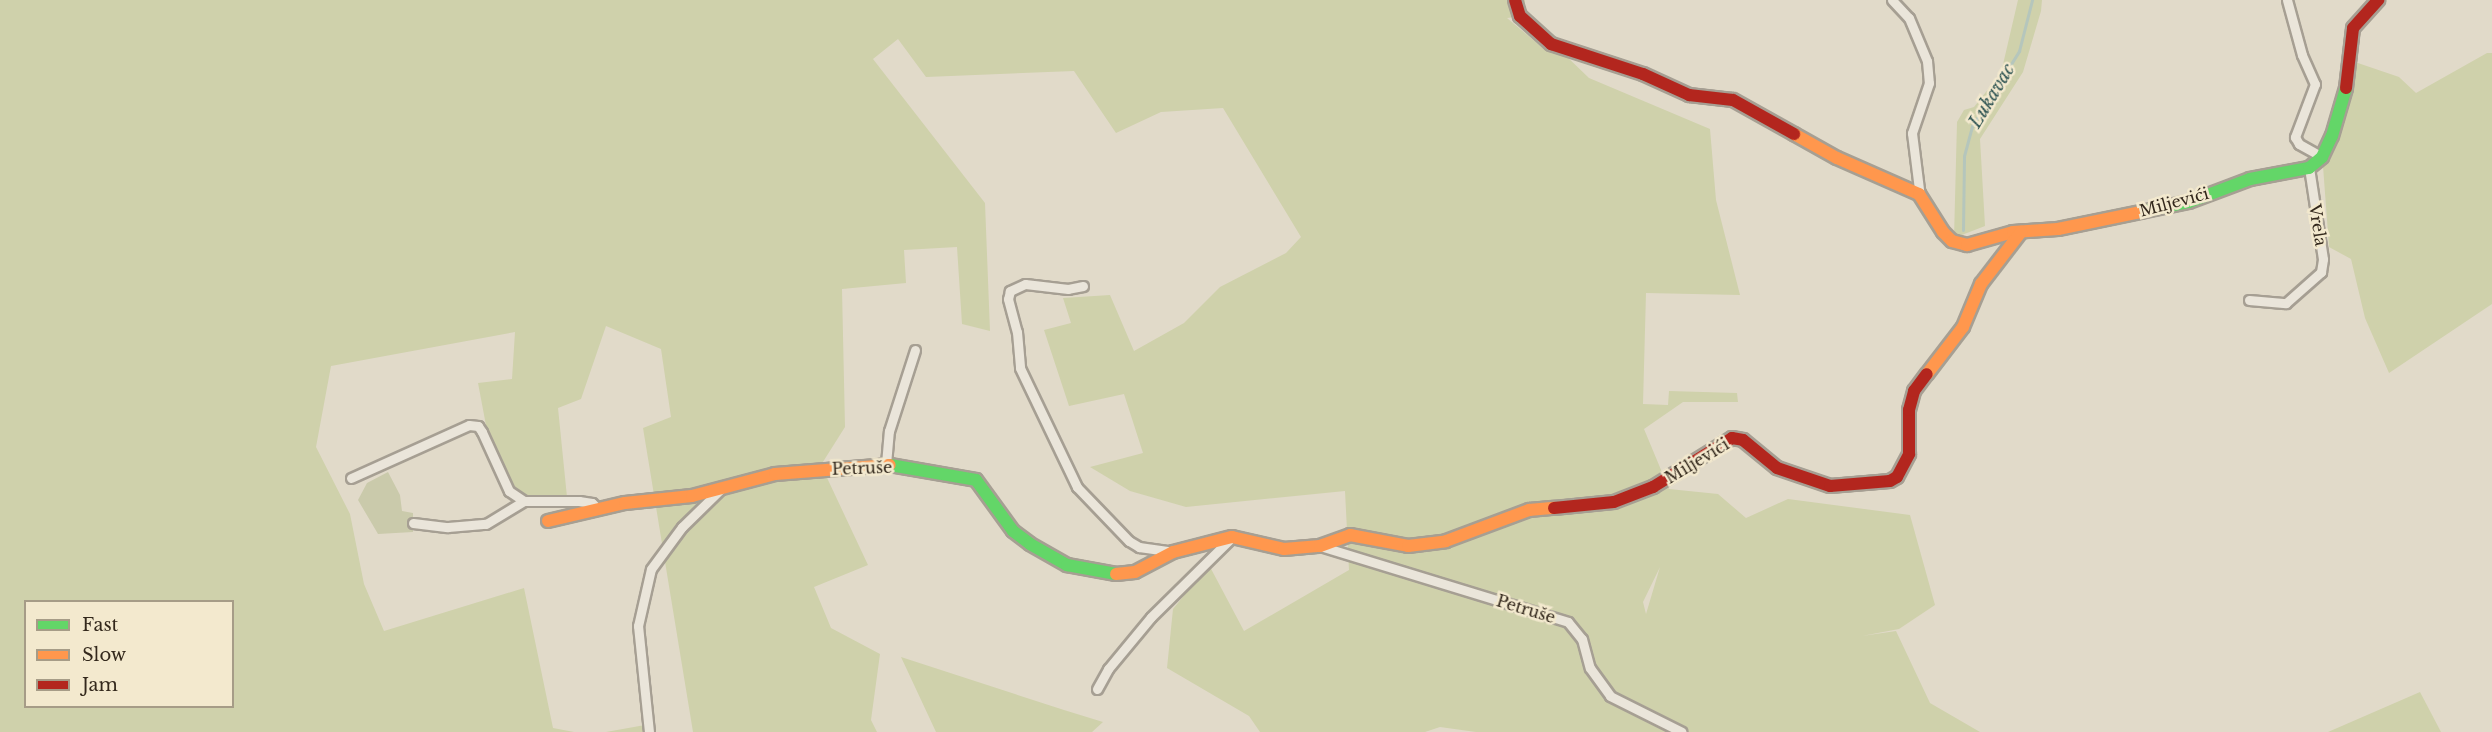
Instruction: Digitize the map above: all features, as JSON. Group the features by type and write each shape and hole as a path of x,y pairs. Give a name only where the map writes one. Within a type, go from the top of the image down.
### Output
{"street":[{"path":"1515,0 1520,16 1551,44 1643,74 1689,94 1732,99 1837,158 1920,197"},
{"path":"1892,0 1909,18 1927,61 1929,83 1912,133 1920,197"},
{"path":"2287,0 2295,34 2315,84 2295,137 2299,144 2322,157 2346,88 2350,36 2362,15 2378,0"},
{"name":"Miljevići","path":"1920,197 1943,232 1957,243 2021,232 2058,229 2189,202 2250,179 2309,168 2322,157"},
{"name":"Vrela","path":"2249,300 2286,303 2320,272 2323,259 2309,168"},
{"name":"Miljevići","path":"1350,535 1408,546 1446,541 1529,510 1614,502 1663,482 1732,438 1743,440 1777,468 1830,486 1890,481 1897,477 1909,454 1909,410 1914,391 1963,327 1981,284 2021,232"},
{"name":"Petruše","path":"1083,286 1068,289 1025,284 1010,291 1008,299 1017,332 1020,368 1077,488 1129,541 1139,547 1173,552"},
{"path":"886,464 889,431 915,350"},
{"path":"351,478 469,425 478,426 509,491 524,501"},
{"name":"Petruše","path":"548,521 597,508 722,488 775,474 886,464 976,480 1013,531 1049,556 1092,573 1135,572 1173,552 1232,537 1284,549 1320,546 1568,622 1582,639 1590,668 1610,696 1682,732"},
{"path":"649,732 639,626 651,569 674,536 722,488"},
{"path":"413,523 448,527 486,524 524,501 579,501 592,503 597,508"},
{"path":"1320,546 1350,535 1353,557"},
{"path":"1097,689 1108,669 1150,617 1232,537"}],"green space":[{"path":"0,0 1525,0 1525,16 1507,18 1545,50 1563,53 1589,78 1710,129 1716,200 1740,295 1646,293 1643,404 1668,405 1669,391 1737,393 1738,402 1683,402 1644,429 1669,489 1718,494 1746,518 1788,499 1910,515 1935,605 1899,629 1862,636 1896,631 1930,703 1980,732 1476,732 1440,727 1425,732 1260,732 1249,716 1167,668 1173,609 1209,565 1244,631 1349,570 1345,491 1186,507 1130,491 1090,467 1143,453 1124,394 1069,406 1044,330 1071,323 1063,298 1110,295 1134,351 1184,323 1220,287 1286,253 1301,237 1223,108 1161,112 1116,133 1074,71 926,77 898,39 873,59 985,203 990,331 962,324 957,247 904,250 906,283 842,289 845,427 821,465 868,565 814,587 831,628 880,654 871,720 877,732 693,732 643,428 671,417 661,349 606,326 581,399 558,408 567,497 533,499 513,492 488,436 478,383 512,379 515,332 331,366 316,447 350,514 364,584 384,631 524,588 553,728 574,732 0,732","holes":["1660,567 1646,614 1643,602"]},
{"path":"2018,0 2042,0 2041,11 2023,72 1980,139 1985,226 1954,238 1957,122 1964,110 1974,107 2001,73"},
{"path":"2487,53 2492,53 2492,304 2389,373 2365,318 2351,259 2329,247 2323,166 2343,115 2352,61 2399,77 2416,93"},
{"path":"388,472 400,495 402,511 413,513 413,532 378,534 358,500 367,483"},
{"path":"901,657 1103,722 1092,732 936,732"},
{"path":"2420,692 2441,732 2328,732"},
{"path":"645,725 650,732 606,732"}],"waterway":[{"name":"Lukavac","path":"1963,230 1964,156 1972,126 2019,51 2032,0"}],"traffic: fast":[{"path":"2141,212 2189,202 2250,179 2309,168 2322,157 2332,136 2346,88"},
{"path":"890,465 976,480 1013,531 1030,544 1067,565 1116,574"}],"traffic: slow":[{"path":"1794,134 1837,158 1919,194 1943,232 1952,241 1967,245 2013,232 2058,229 2141,212"},
{"path":"1927,374 1963,327 1981,284 2021,232"},
{"path":"548,521 625,503 692,496 775,474 890,465"},
{"path":"1116,574 1135,572 1173,552 1232,537 1284,549 1320,546 1350,535 1408,546 1446,541 1529,510 1554,508"}],"traffic: jam":[{"path":"1515,0 1520,16 1551,44 1643,74 1689,95 1733,100 1794,134"},
{"path":"2346,88 2353,28 2378,0"},
{"path":"1554,508 1614,502 1653,487 1732,438 1743,440 1777,468 1830,486 1890,481 1897,477 1909,454 1909,410 1914,391 1927,374"}]}
